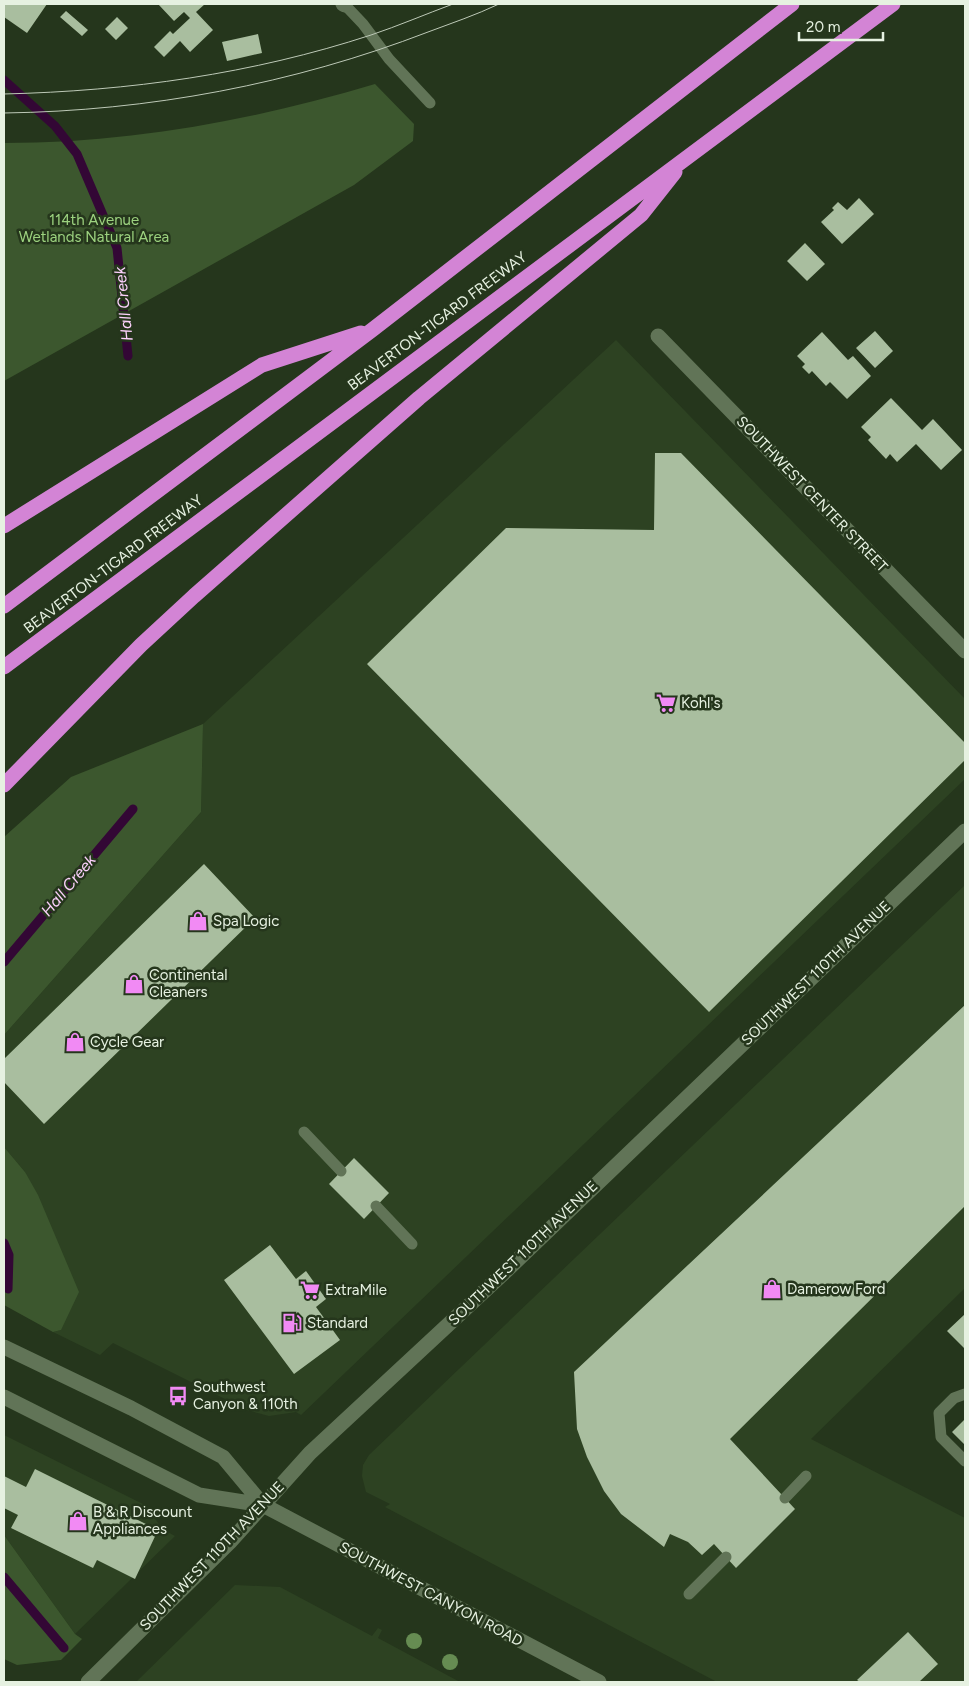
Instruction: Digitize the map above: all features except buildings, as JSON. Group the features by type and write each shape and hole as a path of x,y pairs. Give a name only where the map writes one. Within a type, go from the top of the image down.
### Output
{"highway":[{"name":"BEAVERTON-TIGARD FREEWAY","path":"4,606 372,330 792,4"},
{"name":"BEAVERTON-TIGARD FREEWAY","path":"4,667 893,4"},
{"path":"4,785 141,645 194,596 419,398 641,215 688,156"},
{"path":"4,526 262,365 372,330"}],"street":[{"name":"SOUTHWEST CENTER STREET","path":"658,336 965,651"},
{"name":"SOUTHWEST 110TH AVENUE","path":"88,1682 230,1542 310,1453 506,1270 965,831"},
{"name":"SOUTHWEST CANYON ROAD","path":"4,1346 131,1408 223,1457 263,1505"},
{"name":"SOUTHWEST CANYON ROAD","path":"4,1398 198,1495 263,1505 598,1682"}],"lane":[{"path":"344,4 389,59 430,102"},
{"path":"304,1132 341,1171"},
{"path":"376,1206 412,1244"},
{"path":"965,1394 954,1398 939,1413 942,1437 965,1461"},
{"path":"785,1498 806,1476"},
{"path":"688,1594 726,1557"}],"shaded area":[{"path":"616,340 965,699 965,779 301,1415 296,1412 269,1416 247,1410 113,1343 100,1355 53,1332 61,1330 25,1172 4,1147 4,1035 201,812 203,724"},
{"path":"965,885 965,1288 811,1439 965,1518 965,1682 717,1682 385,1507 390,1504 366,1492 362,1476 363,1465 369,1455"},
{"path":"4,1435 147,1506 162,1529 175,1536 75,1634 4,1535"},
{"path":"235,1585 280,1587 372,1636 378,1628 382,1630 378,1638 460,1682 136,1682"}],"green space":[{"name":"114th Avenue Wetlands Natural Area","path":"375,84 414,124 413,141 354,185 4,381 4,143 99,139 192,127 284,108"},
{"path":"203,724 201,812 4,1035 4,837 71,777"},
{"path":"4,1147 25,1172 38,1195 79,1292 61,1330 53,1332 4,1305"},
{"path":"4,1535 75,1634 82,1639 61,1660 17,1665 4,1659"}],"waterway":[{"name":"Hall Creek","path":"4,80 55,126 77,154 117,248 128,356"},
{"name":"Hall Creek","path":"4,962 133,809"},
{"name":"Hall Creek","path":"4,1243 9,1255 8,1289"},
{"name":"Hall Creek","path":"4,1577 64,1648"}],"tram line":[{"path":"4,94 97,89 190,78 236,70 326,49 453,4"},
{"path":"4,113 112,107 220,91 273,80 377,50 464,19 499,4"}],"place":[{"name":"Kohl's","path":"666,703"},
{"name":"Spa Logic","path":"198,921"},
{"name":"Continental Cleaners","path":"134,984"},
{"name":"Cycle Gear","path":"75,1042"},
{"name":"Damerow Ford","path":"772,1289"},
{"name":"ExtraMile","path":"310,1290"},
{"name":"Standard","path":"292,1323"},
{"name":"Southwest Canyon & 110th","path":"178,1396"},
{"name":"B & R Discount Appliances","path":"78,1521"}]}
